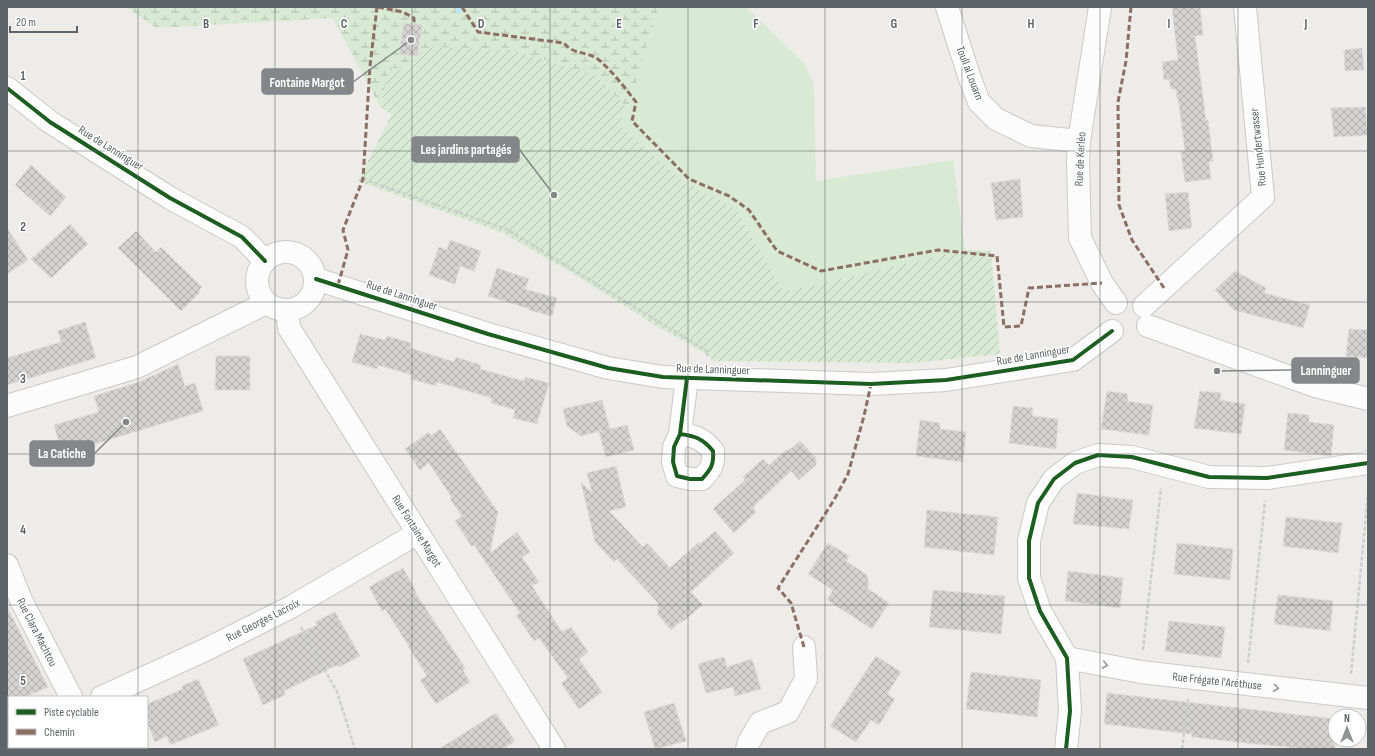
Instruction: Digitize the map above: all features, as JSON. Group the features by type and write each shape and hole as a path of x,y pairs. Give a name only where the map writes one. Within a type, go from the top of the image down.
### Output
{"street":[{"name":"Toull al Louarn","path":"947,7 979,102 996,118 1031,136 1079,140"},
{"name":"Rue de Kerléo","path":"1100,7 1079,140 1078,161 1080,238 1102,283 1116,303"},
{"name":"Rue Hundertwasser","path":"1146,316 1263,197 1245,7"},
{"name":"Rue de Lanninguer","path":"7,88 57,126 170,198 242,237 265,261"},
{"path":"282,253 292,253 300,256 308,262 316,279 315,288 311,297 305,304 296,309 287,310 276,309 266,303 259,293 257,282 259,271 265,261 282,253"},
{"name":"Rue de Lanninguer","path":"316,279 488,334 608,368 663,377 871,384 946,380 1073,360 1112,331"},
{"path":"1146,316 1141,335 1131,339 1121,338 1112,331 1108,316 1116,303 1128,299 1134,300 1146,316 1315,386 1368,399"},
{"path":"7,406 137,367 266,303"},
{"name":"Rue Fontaine Margot","path":"287,310 289,328 554,749"},
{"path":"680,434 688,378"},
{"path":"1066,749 1070,711 1067,658 1040,611 1029,578 1029,541 1038,503 1054,479 1075,463 1098,455 1132,457 1208,477 1267,478 1368,463"},
{"name":"Rue Georges Lacroix","path":"104,696 205,650 291,607 418,533"},
{"name":"Rue Clara Machtou","path":"7,565 20,600 70,696"},
{"path":"747,749 749,742 760,723 788,712 806,679 804,647"},
{"name":"Rue Frégate l'Aréthuse","path":"1067,658 1141,672 1359,697"}],"path":[{"path":"363,179 506,230 707,351 710,378"},
{"path":"1141,672 1163,466"},
{"path":"1248,661 1267,478"},
{"path":"1359,697 1368,493"},
{"path":"291,607 337,692 355,749"},
{"path":"1182,749 1190,678"}],"green space":[{"path":"126,7 659,7 628,109 596,75 511,50 430,47 410,70 390,68 380,107 333,18 156,28"},
{"path":"659,7 746,7 804,63 814,84 816,181 953,160 965,250 784,292 735,208 684,182 618,124 628,109"},
{"path":"430,47 511,50 596,75 628,109 618,124 684,182 735,208 784,292 965,250 991,251 1000,354 913,363 714,361 701,351 655,325 569,271 503,233 358,181 392,114 380,107 390,68 410,70"}],"building":[{"path":"1172,7 1200,7 1203,35 1195,36 1213,161 1209,162 1211,179 1185,182 1181,152 1185,151 1178,98 1176,89 1171,89 1169,79 1164,80 1162,62 1178,60"},
{"path":"404,23 422,25 417,56 399,54"},
{"path":"1362,48 1364,70 1345,71 1344,50"},
{"path":"1365,107 1368,135 1334,137 1331,108"},
{"path":"31,165 66,197 50,216 15,185"},
{"path":"1020,179 1023,217 996,220 991,183"},
{"path":"1188,192 1192,228 1169,231 1165,194"},
{"path":"70,224 88,244 51,278 31,259"},
{"path":"7,228 28,260 7,274"},
{"path":"136,231 156,252 161,247 202,287 199,290 200,292 181,311 118,248"},
{"path":"450,240 481,251 474,271 460,266 455,284 429,275 439,247 447,250"},
{"path":"497,268 529,279 525,289 557,298 552,316 488,296"},
{"path":"1235,271 1266,288 1264,293 1310,305 1303,328 1234,310 1215,290"},
{"path":"85,322 96,358 7,385 7,358 61,342 58,331"},
{"path":"1349,329 1368,330 1368,358 1346,356"},
{"path":"360,334 385,340 387,336 411,343 410,348 454,362 456,357 481,365 480,369 524,381 525,377 549,383 537,424 513,418 515,410 491,403 492,398 437,382 436,386 411,379 412,375 378,365 377,369 352,362"},
{"path":"216,356 250,356 250,390 215,390"},
{"path":"178,364 185,386 195,383 203,411 85,447 87,452 64,459 54,425 99,412 94,396 139,382"},
{"path":"1107,391 1128,394 1127,401 1153,405 1149,435 1101,429"},
{"path":"1200,391 1221,393 1220,400 1245,404 1241,434 1194,428"},
{"path":"602,400 610,429 627,425 634,450 606,457 599,432 604,430 581,436 567,426 563,409"},
{"path":"1013,406 1033,408 1032,416 1058,419 1056,449 1009,443"},
{"path":"1288,413 1309,415 1309,422 1334,425 1331,456 1284,450"},
{"path":"920,420 940,423 940,429 966,432 963,462 916,456"},
{"path":"440,429 498,512 490,553 517,532 530,552 522,557 539,582 532,586 562,632 571,627 588,652 579,659 602,692 579,709 561,683 568,678 539,638 534,641 516,615 520,613 474,545 472,547 455,521 462,516 450,499 452,498 429,463 420,470 405,449 429,432 431,436"},
{"path":"800,441 816,458 816,465 799,480 791,471 753,507 756,512 734,533 713,509 745,480 743,477 763,459 769,465 786,450 788,451"},
{"path":"616,466 626,507 609,511 643,547 647,543 670,568 698,543 700,544 715,531 734,553 691,592 703,605 671,630 658,615 658,603 617,559 614,562 595,542 581,482 592,493 587,473"},
{"path":"1077,493 1133,500 1129,529 1073,524"},
{"path":"927,510 998,517 994,555 924,547"},
{"path":"1286,517 1342,523 1338,553 1283,546"},
{"path":"828,543 849,556 846,561 867,575 869,585 867,588 889,603 872,629 827,600 833,590 808,574"},
{"path":"1177,543 1233,549 1230,580 1174,574"},
{"path":"403,568 416,591 415,592 465,668 463,670 470,682 436,704 420,680 427,676 385,609 382,611 369,587"},
{"path":"1068,571 1123,578 1120,608 1065,601"},
{"path":"933,590 1005,596 1001,634 929,627"},
{"path":"1278,595 1333,601 1330,631 1274,624"},
{"path":"7,607 48,687 27,696 7,697"},
{"path":"335,612 360,656 339,667 337,665 284,691 285,695 263,705 243,659 317,625 315,622"},
{"path":"1169,621 1225,627 1221,658 1165,651"},
{"path":"876,656 901,672 887,694 895,699 879,725 871,720 856,742 830,726"},
{"path":"724,657 727,667 752,659 761,689 735,696 733,687 706,693 698,664"},
{"path":"971,672 1041,680 1037,717 966,709"},
{"path":"198,679 219,725 170,745 167,736 155,742 148,724 148,704 183,689 182,686"},
{"path":"1107,693 1327,718 1327,748 1335,749 1308,749 1255,744 1192,737 1192,734 1104,724"},
{"path":"674,703 686,741 655,749 644,712"},
{"path":"496,713 515,741 503,749 439,749"}],"marked path":[{"path":"338,285 348,250 343,230 363,179 370,66 377,7"},
{"path":"378,7 403,12 414,18 414,22"},
{"path":"462,7 478,32 564,43 576,51 595,57 614,75 636,102 632,121 689,179 729,196 749,210 777,251 821,271 938,250 997,256 1004,327 1021,326 1029,288 1102,283"},
{"path":"1131,7 1126,61 1118,102 1119,205 1132,240 1164,288"},
{"path":"804,647 791,603 778,588 834,500 848,474 871,384"}],"cycle path":[{"path":"7,88 50,122 170,198 242,237 265,261"},
{"path":"316,279 488,334 608,368 663,377 871,384 946,380 1073,360 1112,331"},
{"path":"680,434 699,439 713,451 711,466 702,479 690,479 677,476 673,462 674,447 680,434 687,378"},
{"path":"1066,749 1070,711 1067,658 1040,611 1029,578 1029,541 1038,503 1054,479 1075,463 1098,455 1132,457 1209,477 1267,478 1368,463"}],"place":[{"name":"Fontaine Margot","path":"411,40"},
{"name":"Les jardins partagés","path":"554,195"},
{"name":"Lanninguer","path":"1217,371"},
{"name":"La Catiche","path":"126,422"}]}
